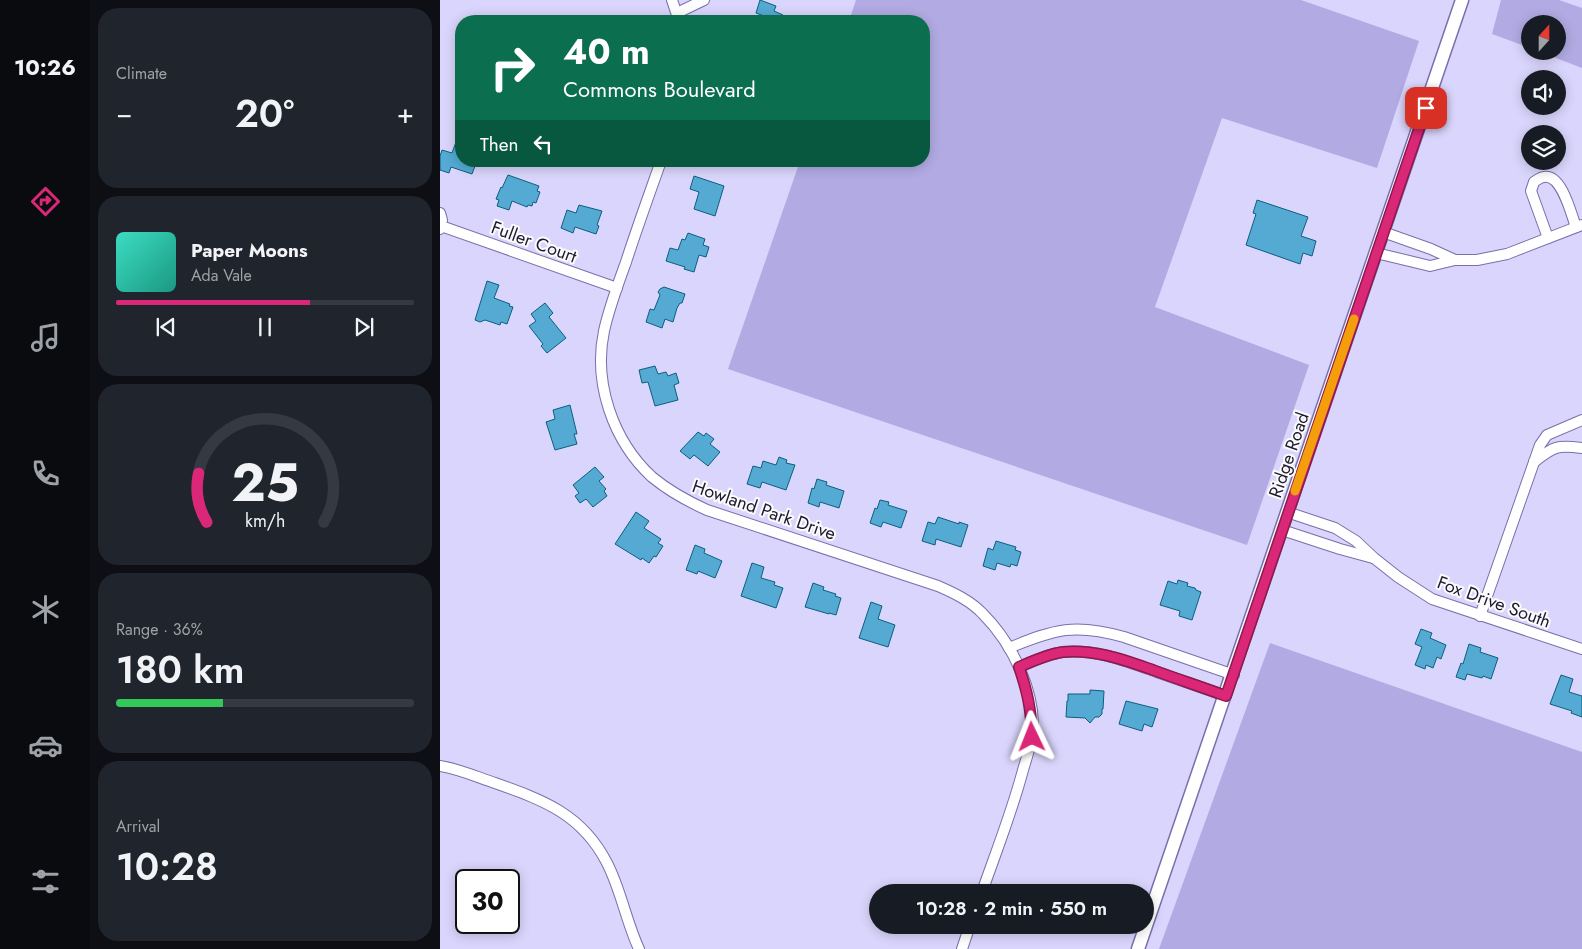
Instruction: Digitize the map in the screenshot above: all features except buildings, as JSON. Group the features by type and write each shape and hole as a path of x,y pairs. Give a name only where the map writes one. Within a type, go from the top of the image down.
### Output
{"street":[{"path":"672,0 677,15"},
{"path":"681,15 704,0"},
{"name":"Ridge Road","path":"1138,949 1234,675 1462,0"},
{"name":"Howland Park Drive","path":"659,167 604,331 602,376 611,412 621,436 635,457 652,476 680,498 707,510 922,580 954,593 982,613 996,628 1019,667 1028,693 1032,716 1032,737 1017,790 985,884"},
{"path":"1376,254 1430,266 1454,260 1477,260 1507,254 1579,226 1560,186 1554,179 1545,177 1534,182 1531,191 1548,238"},
{"name":"Fuller Court","path":"440,213 441,227 617,288"},
{"path":"1383,232 1431,249 1454,260"},
{"path":"1480,616 1540,444 1547,435 1582,420"},
{"path":"1534,462 1550,449 1565,446 1582,448"},
{"name":"Fox Drive South","path":"1288,512 1335,528 1356,541 1374,558 1416,590 1432,599 1582,650"},
{"name":"Fox Drive South","path":"1282,530 1374,558"},
{"path":"1009,648 1041,635 1059,630 1080,628 1124,637 1234,675"},
{"path":"1019,667 1062,652 1101,654 1226,696"},
{"path":"440,766 461,771 535,798 569,816 597,846 614,877 639,949"},
{"path":"962,949 967,934"}],"shaded area":[{"path":"856,0 1301,0 1419,41 1377,168 1222,118 1155,307 1309,365 1247,545 728,369 798,167 930,167 930,15 851,15"},
{"path":"1501,0 1559,0 1582,8 1582,68 1561,60 1566,60 1566,15 1521,15 1521,45 1492,34"},
{"path":"1270,643 1582,752 1582,949 1159,949"}],"slow traffic":[{"path":"1295,491 1354,319"}],"route":[{"path":"1032,737 1032,716 1028,693 1019,667 1062,652 1101,654 1226,696 1426,108"}]}
